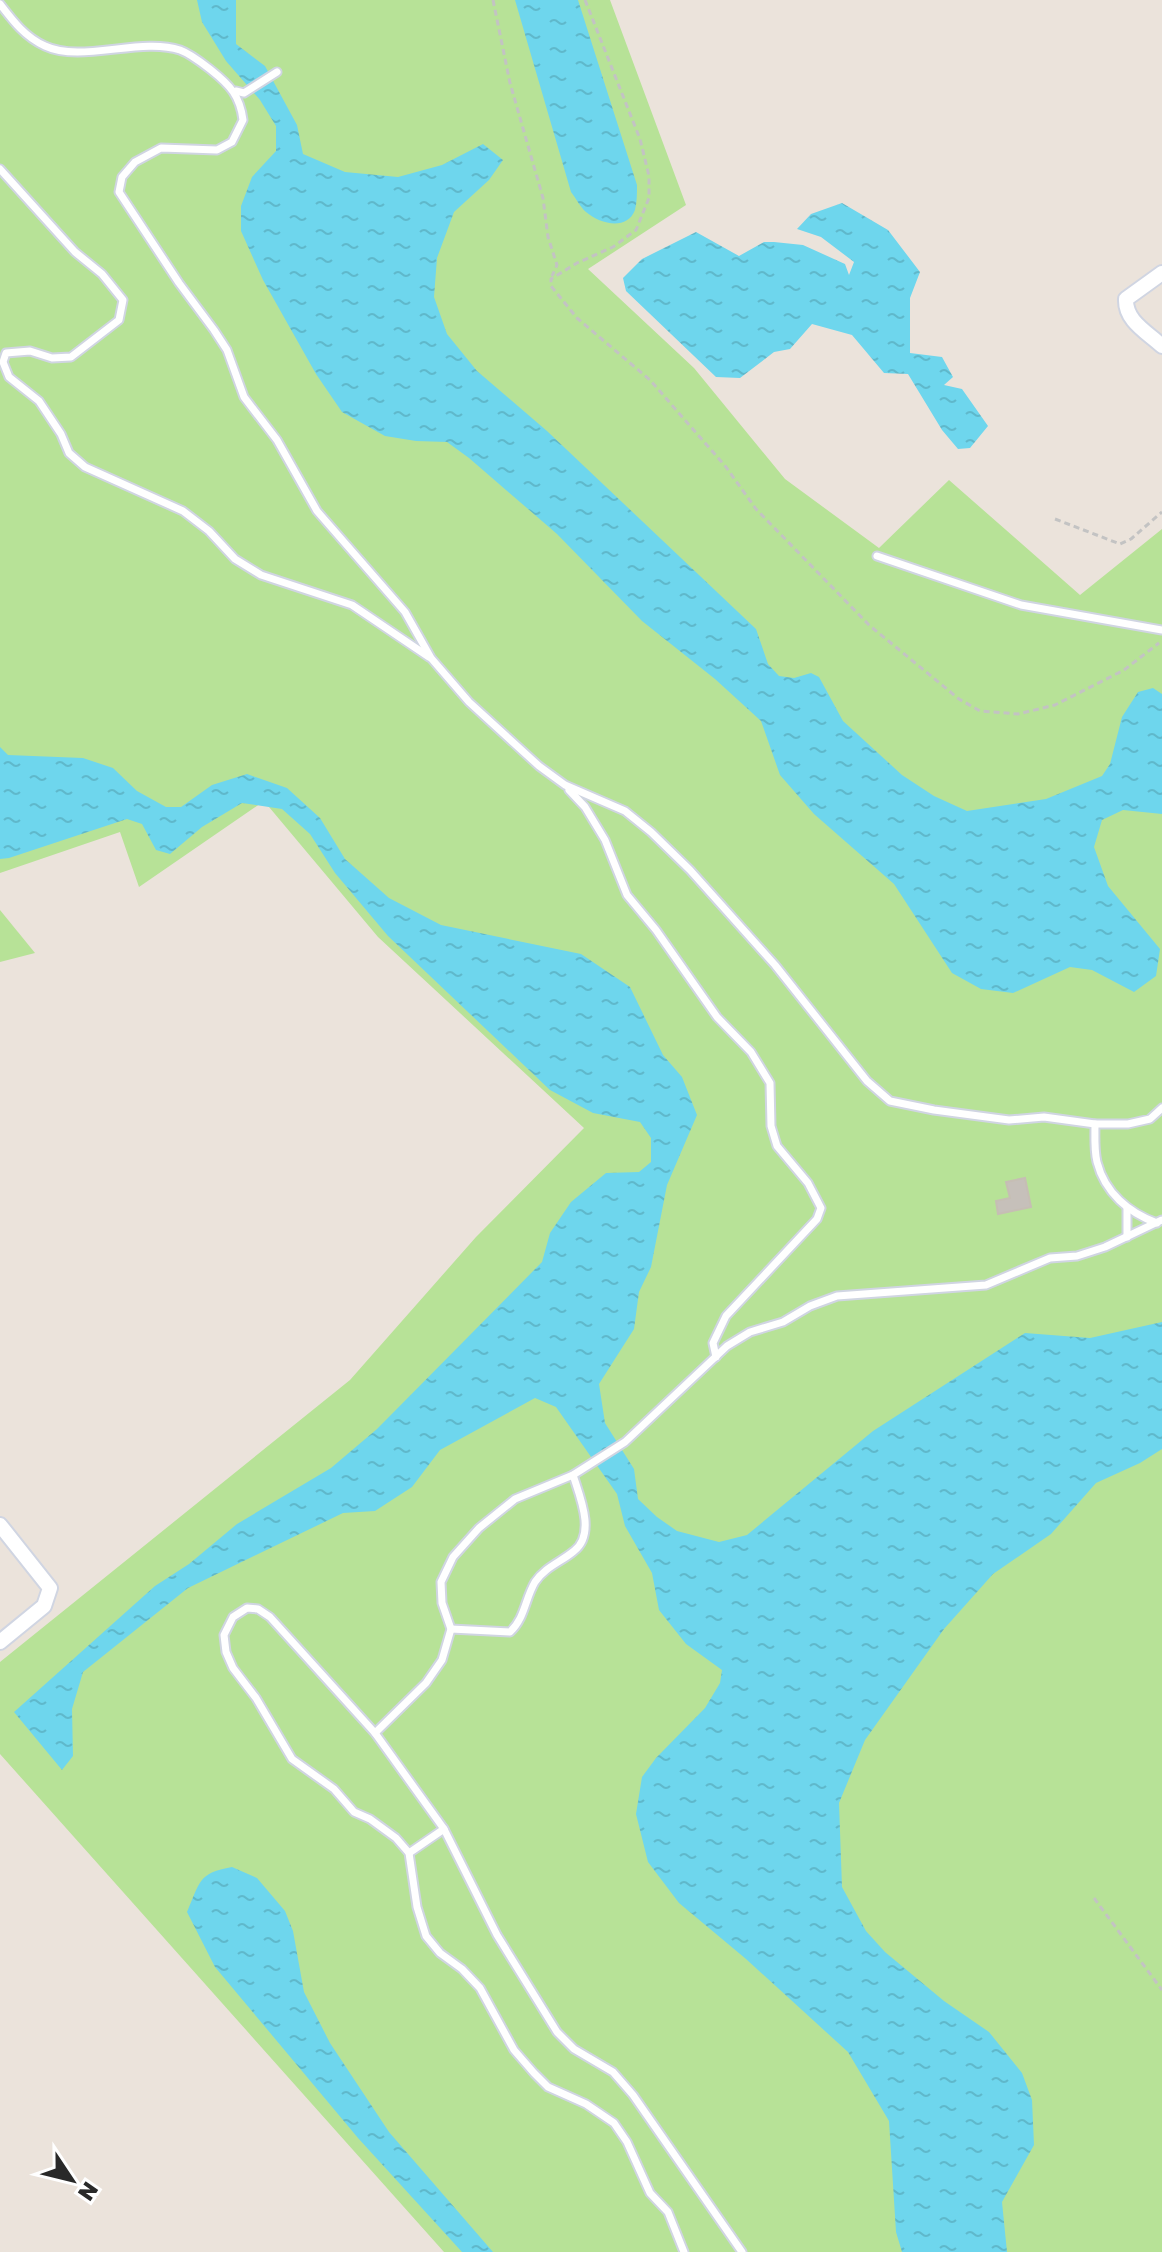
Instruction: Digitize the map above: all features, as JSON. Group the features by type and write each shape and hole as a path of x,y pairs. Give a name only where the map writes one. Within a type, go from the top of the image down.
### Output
{"street":[{"path":"1162,273 1135,290 1126,299 1125,307 1133,322 1162,346"},
{"path":"0,1525 50,1588 44,1606 0,1642"}],"lane":[{"path":"0,4 23,32 47,47 81,51 140,47 179,50 240,92 243,120 232,142 217,150 161,148 135,162 122,177 119,192 227,350 244,397 277,440 317,511 405,612 431,658 469,702 539,766 565,785 585,807 605,840 627,895 656,930 717,1017 751,1052 770,1083 771,1126 777,1146 808,1183 821,1208 817,1219 726,1316 713,1343 716,1357"},
{"path":"240,92 277,72"},
{"path":"0,169 75,252 102,274 123,300 119,320 71,357 52,358 30,351 6,353 3,362 9,377 39,401 61,434 69,453 85,467 183,511 209,531 235,559 261,575 352,605 431,658"},
{"path":"877,556 1021,605 1162,630"},
{"path":"565,785 625,811 651,832 690,870 775,965 867,1081 890,1101 1009,1120 1044,1117 1095,1124 1150,1119 1162,1108"},
{"path":"1095,1124 1096,1160 1104,1180 1127,1208 1160,1222"},
{"path":"1127,1208 1127,1237"},
{"path":"375,1733 426,1683 442,1660 451,1629 442,1603 441,1582 453,1557 479,1528 515,1499 573,1475 625,1442 727,1346 750,1332 783,1322 810,1306 837,1296 986,1285 1050,1258 1077,1256 1160,1222"},
{"path":"451,1629 510,1632 518,1625 535,1582 553,1564 576,1550 585,1538 583,1510 573,1475"},
{"path":"684,2252 668,2212 650,2193 627,2142 614,2123 586,2104 548,2087 514,2050 480,1988 462,1969 440,1953 426,1936 417,1907 409,1853 396,1838 370,1819 354,1812 334,1789 292,1759 256,1698 233,1668 226,1652 224,1635 233,1617 247,1608 258,1609 270,1617 375,1733 444,1829 497,1935 557,2032 574,2049 613,2072 623,2083 742,2252"},
{"path":"409,1853 444,1829"}],"path":[{"path":"493,0 510,83 543,198 548,237 557,265 551,286 577,318 650,380 726,467 756,509 869,625 959,699 980,711 1018,714 1055,705 1124,670 1162,641"},
{"path":"551,279 613,247 636,230 649,198 649,176 640,139 585,0"},
{"path":"1055,519 1120,544 1131,539 1162,512"},
{"path":"1094,1898 1162,1990"}],"green space":[{"path":"0,0 610,0 686,205 588,269 694,368 785,479 879,548 949,480 1080,595 1162,529 1162,2252 444,2252 0,1754 0,1662 350,1380 476,1237 584,1128 378,937 264,801 139,887 120,832 0,873"},
{"path":"0,910 35,953 0,962"}],"water":[{"path":"197,0 236,0 236,44 265,66 297,125 303,154 345,172 398,177 442,165 483,144 503,160 489,180 454,212 437,258 434,297 447,334 477,371 547,431 756,629 768,664 779,676 794,678 811,673 819,677 843,721 902,775 934,796 967,811 1046,799 1102,776 1110,764 1122,717 1138,692 1153,688 1162,694 1162,814 1123,810 1102,820 1094,847 1108,886 1160,949 1156,976 1134,992 1092,970 1070,967 1013,993 981,989 952,973 894,884 814,814 780,775 761,721 715,679 642,621 557,534 469,458 447,442 385,436 342,412 316,374 263,280 241,231 241,206 252,177 276,151 276,126 260,100 226,61 202,22"},
{"path":"515,0 578,0 637,185 635,210 626,221 606,222 592,216 571,192"},
{"path":"842,203 888,230 920,272 910,298 910,353 942,357 953,377 944,385 962,389 988,426 970,448 958,449 942,430 908,374 884,373 852,335 812,324 790,349 774,352 740,378 716,377 626,291 623,278 642,259 696,232 739,256 764,242 803,245 845,264 849,275 854,262 821,237 797,229 811,214"},
{"path":"0,747 8,755 83,758 113,768 137,791 166,807 181,807 212,785 247,774 287,788 320,818 345,859 389,898 441,925 581,954 630,987 663,1055 682,1077 697,1115 667,1185 651,1267 639,1292 634,1329 599,1384 605,1423 634,1469 638,1499 677,1531 719,1542 747,1535 873,1431 1025,1333 1090,1338 1162,1322 1162,1449 1096,1483 1051,1534 993,1574 944,1629 865,1740 839,1803 842,1887 866,1931 885,1952 944,2001 989,2032 1022,2073 1032,2100 1034,2145 1002,2202 1007,2252 902,2252 896,2232 889,2121 848,2052 679,1903 648,1862 636,1814 642,1777 656,1758 705,1708 720,1683 722,1670 686,1644 659,1610 652,1573 625,1526 617,1494 556,1407 535,1398 440,1450 412,1487 375,1511 343,1513 188,1588 83,1672 72,1709 73,1756 62,1770 14,1712 155,1586 189,1564 237,1524 331,1468 377,1429 542,1262 550,1233 571,1202 606,1173 639,1172 651,1162 651,1138 640,1122 593,1113 550,1090 388,936 335,873 310,834 282,809 242,803 202,827 170,854 156,850 142,824 127,819 0,859"},
{"path":"232,1867 257,1878 285,1911 293,1931 304,1992 330,2043 389,2132 493,2252 462,2252 358,2138 215,1967 187,1912 206,1876"}],"building":[{"path":"1025,1178 1031,1207 998,1214 996,1201 1010,1198 1006,1182"}]}
